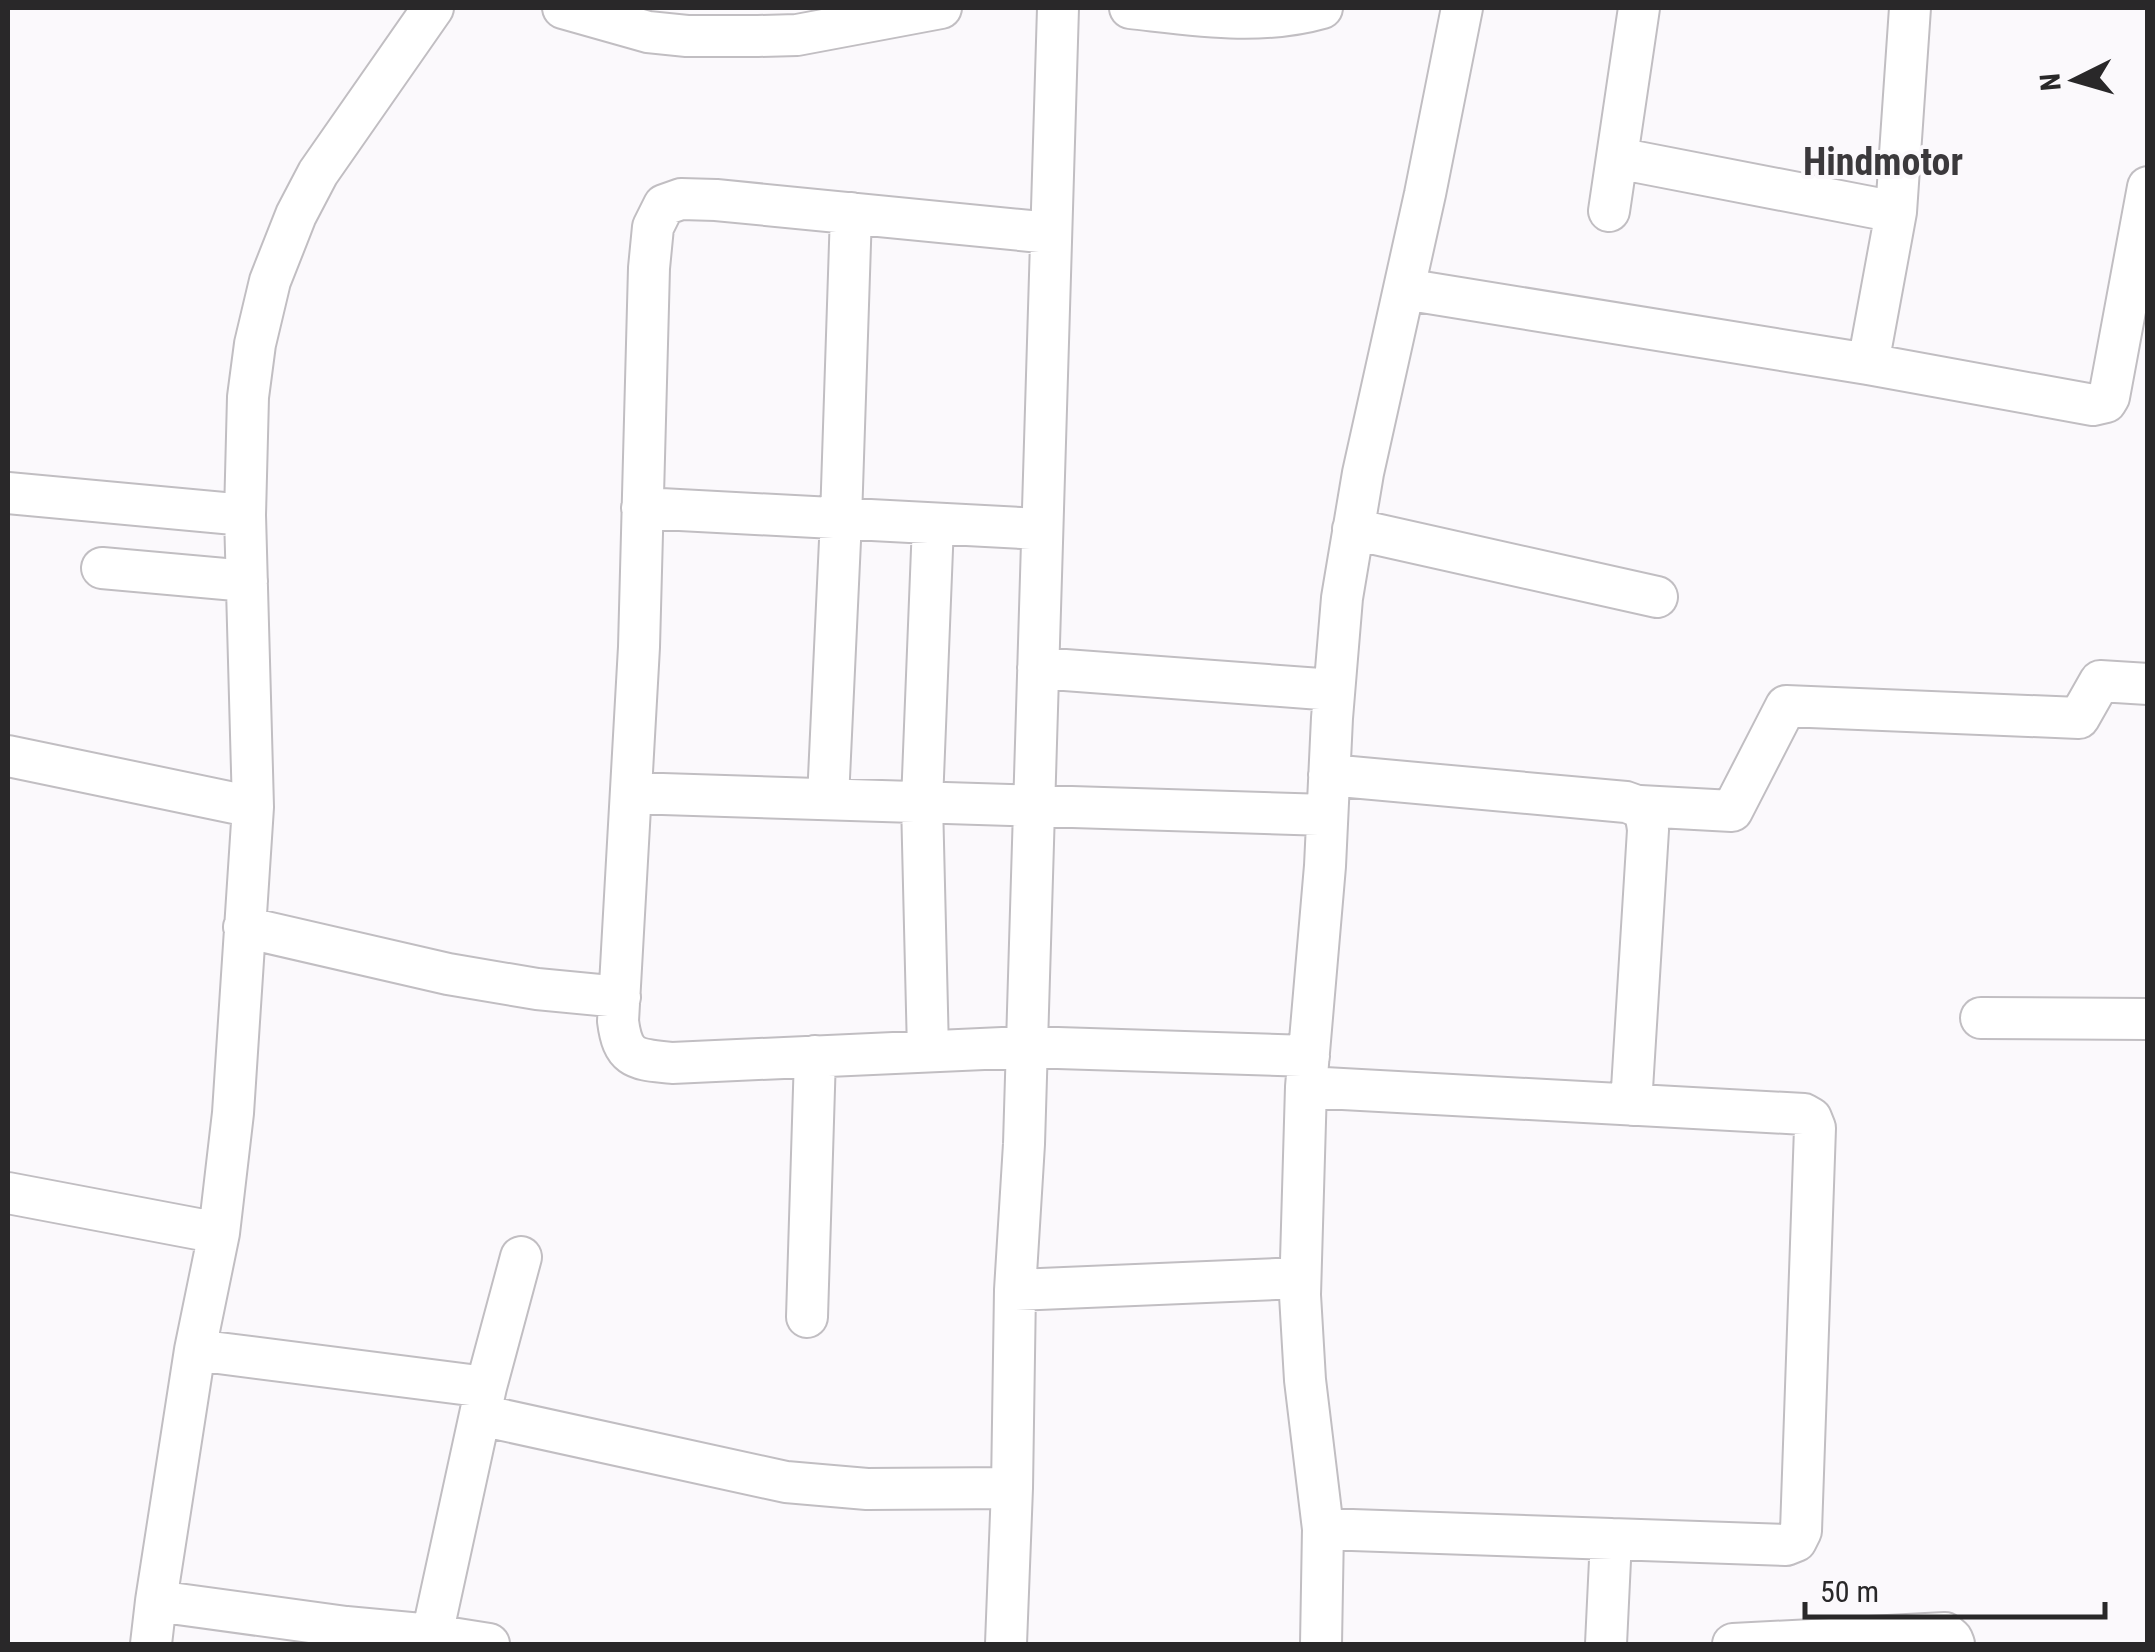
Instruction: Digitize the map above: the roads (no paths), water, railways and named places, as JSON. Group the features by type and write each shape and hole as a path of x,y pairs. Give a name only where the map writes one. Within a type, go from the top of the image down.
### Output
{"street":[{"path":"152,1644 195,1350 219,1233 233,1113 253,807 245,515 248,398 255,344 270,281 296,215 318,174 433,8"},
{"path":"563,8 648,32 687,36 758,22 797,35 940,8"},
{"path":"1006,1644 1058,8"},
{"path":"1130,8 1241,20 1307,10"},
{"path":"1322,1644 1323,1529 1304,1380 1300,1278 1308,1071 1334,690 1342,598 1363,473 1462,8"},
{"path":"1609,211 1640,8"},
{"path":"1868,364 1896,212 1910,8"},
{"path":"1617,158 1896,212"},
{"path":"1404,289 1868,364 2093,405 2106,402 2148,187"},
{"path":"1051,234 716,200 681,199 664,204 653,227 649,268 638,647 618,1022 621,1040 628,1054 672,1063 1026,1047 1308,1071 1631,1105 1804,1114 1814,1123 1801,1531 1796,1542 1786,1545 1323,1529"},
{"path":"828,799 851,213"},
{"path":"8,493 245,515"},
{"path":"642,508 1041,529"},
{"path":"928,1052 922,802 933,524"},
{"path":"1353,529 1657,597"},
{"path":"102,568 247,580"},
{"path":"1038,668 1334,690"},
{"path":"1329,775 1640,806 1732,811 1786,706 2079,718 2100,681 2148,684"},
{"path":"8,756 253,807"},
{"path":"630,793 1327,816"},
{"path":"1631,1105 1648,830 1640,806"},
{"path":"244,927 448,974 538,990 620,996"},
{"path":"1981,1018 2148,1019"},
{"path":"807,1317 816,1056"},
{"path":"8,1193 219,1233"},
{"path":"432,1635 483,1401 521,1257"},
{"path":"1015,1290 1300,1278"},
{"path":"195,1350 483,1401 786,1482 867,1489 1012,1488"},
{"path":"1606,1644 1611,1539"},
{"path":"156,1601 489,1644"},
{"path":"1732,1644 1944,1633 1954,1644"}],"district":[{"name":"Hindmotor","path":"1883,162"}]}
